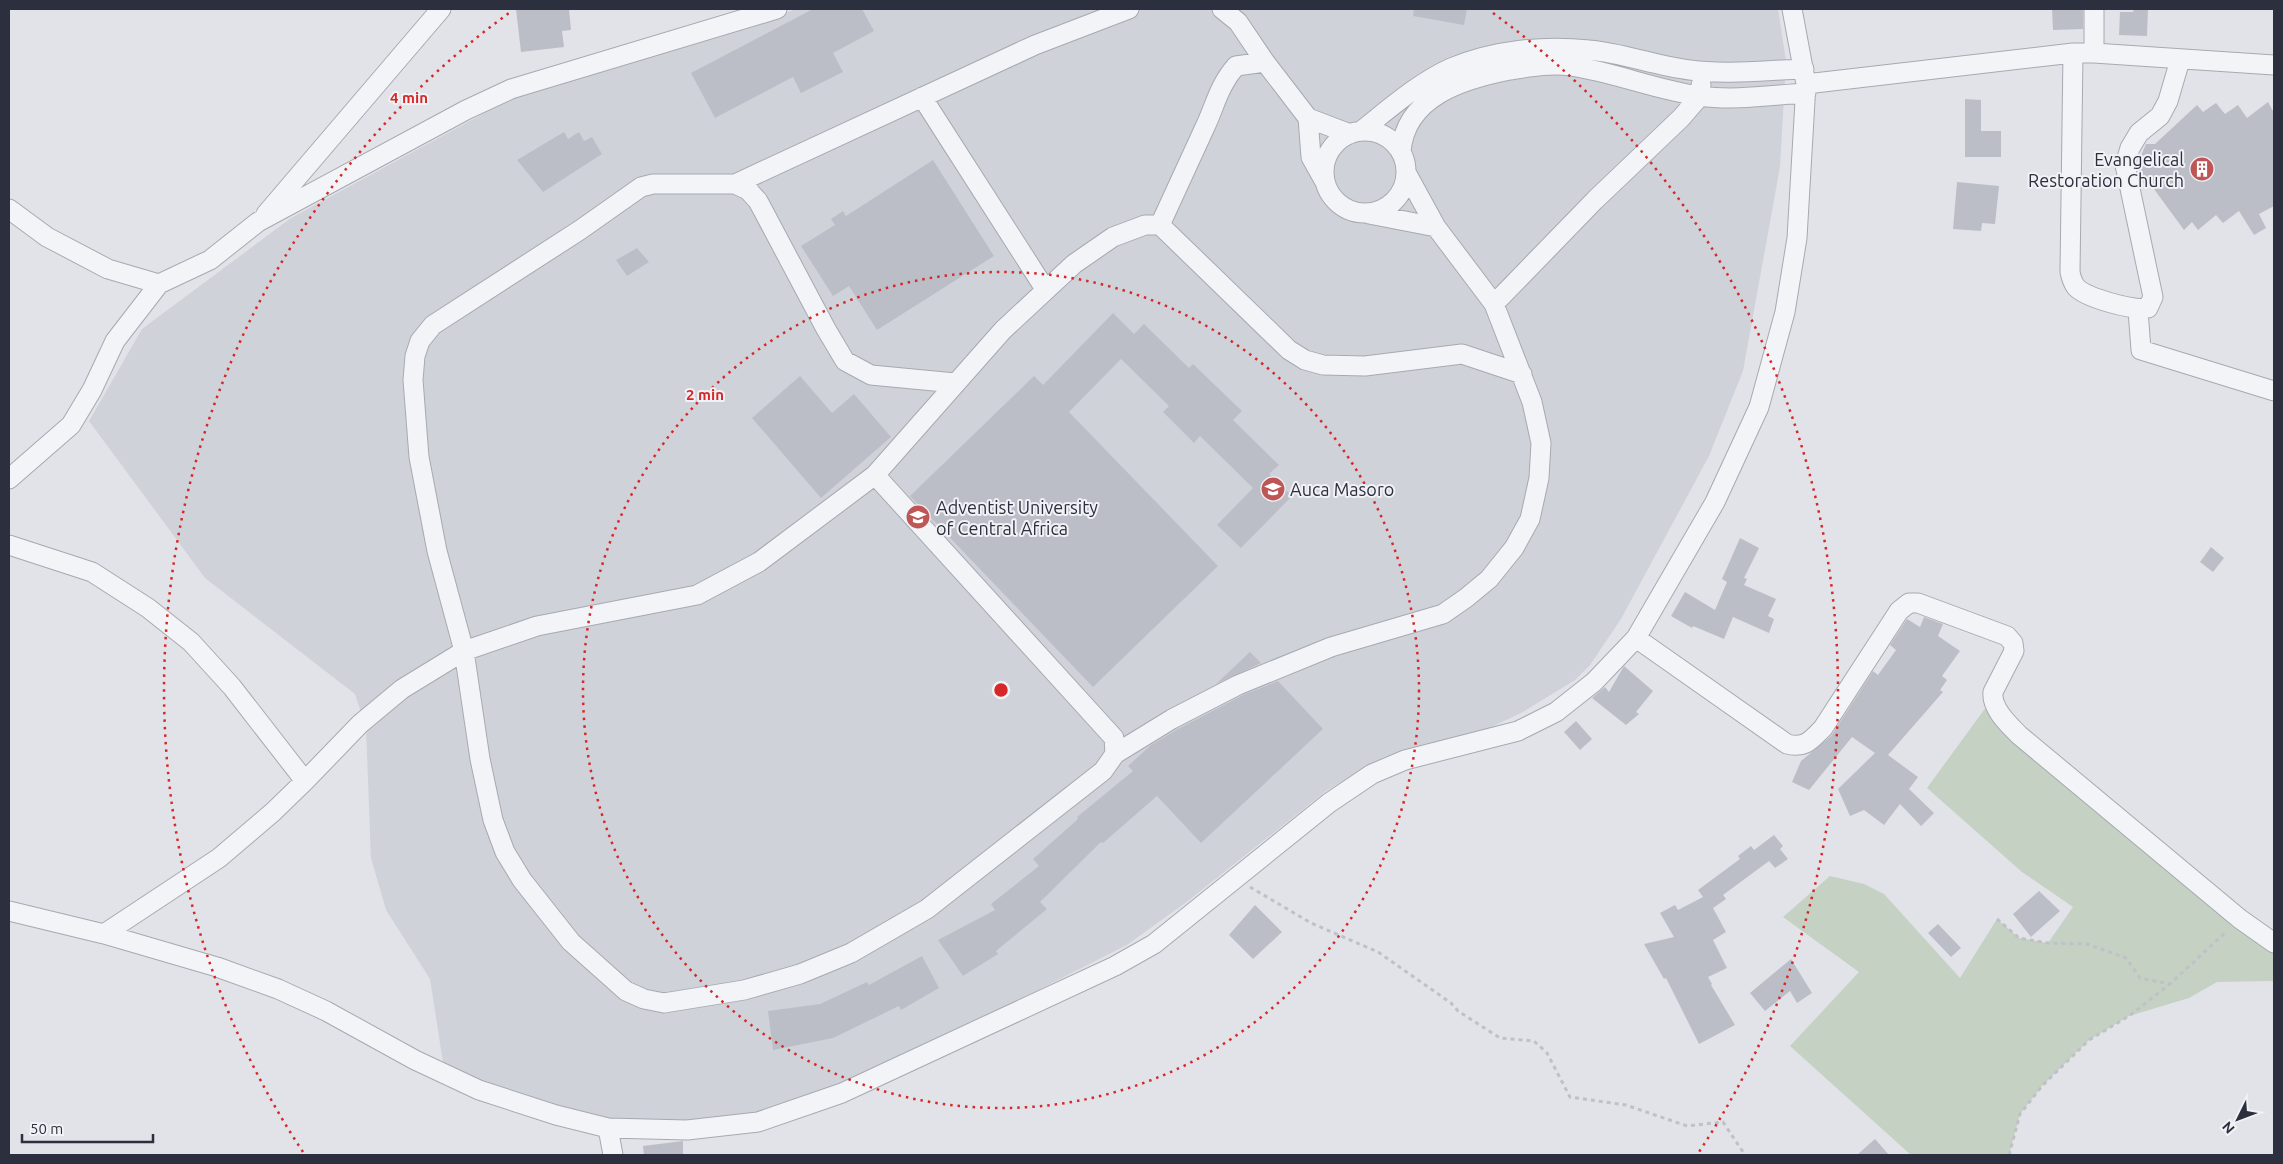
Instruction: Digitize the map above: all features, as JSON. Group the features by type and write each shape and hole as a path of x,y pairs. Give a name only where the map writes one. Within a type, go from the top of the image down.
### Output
{"street":[{"path":"258,222 441,9"},
{"path":"9,479 71,425 92,390 115,341 159,284 210,260 258,222 466,110 511,89 777,9"},
{"path":"735,184 1035,45 1129,9"},
{"path":"1222,9 1238,22 1308,118 1312,158 1337,203 1358,213 1436,227"},
{"path":"9,911 104,934 217,967 278,989 326,1011 416,1060 479,1090 556,1115 608,1128 686,1130 758,1122 842,1093 1115,966 1154,944 1328,803 1372,774 1405,760 1518,731 1556,712 1594,682 1636,638 1715,502 1759,407 1785,312 1798,238 1806,82 1792,9"},
{"path":"2094,9 2094,53"},
{"path":"1325,182 1324,170 1326,159 1340,140 1355,133 1408,93 1450,68 1486,56 1520,50 1558,48 1590,50 1656,64 1703,71 1806,82"},
{"path":"2073,53 2070,272 2075,286 2086,294 2138,310 2148,308 2153,297 2126,165 2130,148 2139,133 2160,116 2168,101 2180,60"},
{"path":"1401,152 1402,139 1407,126 1415,112 1430,99 1457,84 1477,77 1526,68 1570,66 1700,96 1724,98 1806,82 2073,53 2274,65"},
{"path":"1160,225 1225,78 1236,66 1266,62"},
{"path":"1494,304 1595,200 1681,118 1700,96 1703,71"},
{"path":"922,97 1046,288"},
{"path":"1308,118 1355,133 1373,132 1384,136 1401,152 1406,162 1407,174 1404,186 1399,196 1391,205 1381,211 1370,214"},
{"path":"955,383 871,375 845,361 758,201 748,190 735,184 653,184 641,187 580,230 433,325 420,341 415,356 413,380 419,457 437,550 464,651 482,768 493,820 505,852 522,880 571,942 626,991 644,999 664,1002 744,990 800,974 851,953 927,909 1103,771 1114,754 1172,719 1238,684 1331,647 1442,614 1466,598 1489,578 1514,548 1530,518 1539,478 1541,443 1532,402 1494,304 1436,227 1407,174"},
{"path":"9,209 47,238 108,269 159,284"},
{"path":"104,934 219,858 274,812 360,724 402,689 464,651 537,626 696,594 759,562 875,475 1003,330 1074,264 1113,237 1144,225 1160,225 1289,350 1305,360 1323,365 1365,366 1462,354 1522,374"},
{"path":"2138,310 2141,350 2274,391"},
{"path":"875,475 1114,738 1114,754"},
{"path":"9,545 92,572 148,608 191,642 232,687 305,781"},
{"path":"1636,638 1787,744 1797,747 1807,744 1823,728 1899,611 1909,603 1918,602 2007,636 2013,643 2014,651 1993,692 1992,699 2004,719 2019,735 2240,919 2274,943"},
{"path":"608,1128 613,1155"}],"path":[{"path":"1237,878 1275,904 1311,923 1378,952 1452,1004 1458,1011 1500,1038 1534,1041 1547,1053 1570,1097 1626,1105 1687,1126 1723,1122 1745,1155"},
{"path":"1996,919 2019,938 2048,943 2087,944 2126,958 2140,978 2170,984"},
{"path":"2009,1155 2020,1114 2042,1086 2089,1040 2129,1016 2170,984 2240,919"}],"shaded area":[{"name":"Adventist University of Central Africa","path":"796,9 1778,9 1786,61 1780,167 1743,371 1709,456 1621,619 1590,665 1575,680 1521,713 1481,732 1384,757 1326,791 1188,901 1127,945 862,1079 714,1127 606,1121 445,1075 430,979 386,910 371,858 366,728 355,694 205,578 89,421 142,329 291,218 525,91 725,35"}],"green space":[{"path":"1992,699 2004,719 2274,943 2274,981 2217,982 2189,998 2129,1016 2089,1040 2042,1086 2020,1114 2009,1155 1911,1155 1790,1046 1859,972 1783,917 1830,876 1864,884 1884,894 1960,978 1997,919 2019,938 2048,943 2073,907 2022,872 1927,788"}],"building":[{"path":"516,9 569,9 571,30 562,31 564,47 521,52"},
{"path":"813,9 862,9 874,31 833,53 843,72 801,93 793,77 715,118 691,73"},
{"path":"1414,9 1467,9 1464,25 1413,16"},
{"path":"2052,9 2083,9 2083,29 2053,30"},
{"path":"2134,9 2148,9 2147,36 2119,35 2120,12 2133,12"},
{"path":"1965,99 1981,100 1981,131 2001,131 2001,157 1965,157"},
{"name":"Evangelical Restoration Church","path":"2268,102 2274,113 2274,206 2259,214 2266,228 2254,235 2239,211 2223,223 2216,215 2198,230 2192,222 2184,230 2151,185 2140,182 2137,165 2146,144 2155,144 2197,105 2203,112 2216,103 2225,114 2238,105 2247,118"},
{"path":"564,132 568,139 579,132 584,141 592,137 602,154 543,192 517,160"},
{"path":"933,160 994,256 877,330 849,286 833,296 801,246 835,225 831,219 843,211 846,216"},
{"path":"1957,182 1999,186 1995,224 1982,223 1981,231 1953,229"},
{"path":"637,248 649,262 627,276 616,260"},
{"path":"1113,313 1134,334 1144,324 1189,368 1193,364 1242,411 1233,420 1279,465 1269,474 1292,496 1241,548 1217,525 1253,488 1200,436 1194,443 1163,412 1169,406 1121,359 1069,412 1218,566 1093,687 910,496 1034,376 1043,385"},
{"path":"800,376 832,413 854,394 891,437 821,498 752,418"},
{"path":"1740,538 1759,548 1744,578 1747,579 1744,585 1776,599 1768,616 1774,619 1769,633 1733,617 1724,639 1693,626 1692,628 1671,616 1685,592 1715,610 1727,582 1722,579"},
{"path":"2211,547 2224,558 2213,572 2200,562"},
{"path":"1924,617 1943,624 1938,636 1960,651 1942,676 1947,680 1940,690 1943,692 1888,755 1918,777 1909,789 1934,813 1921,826 1900,804 1884,825 1864,810 1850,816 1838,789 1875,753 1852,737 1809,790 1792,782 1801,761 1831,736 1873,671 1878,675 1896,650 1890,645 1907,619 1920,627"},
{"path":"1250,652 1261,663 1216,684"},
{"path":"1624,666 1653,691 1636,712 1639,714 1626,725 1592,698 1605,687 1609,692"},
{"path":"1278,681 1323,729 1201,843 1157,796 1103,843 1101,842 1040,902 1047,909 996,951 998,954 963,976 938,940 995,910 991,904 1039,866 1033,859 1078,819 1077,817 1133,771 1128,766 1151,745 1243,695"},
{"path":"1576,721 1592,739 1580,750 1564,732"},
{"path":"1774,835 1783,846 1780,849 1788,859 1775,868 1769,861 1723,895 1726,899 1713,908 1726,932 1713,940 1727,968 1708,977 1735,1025 1699,1044 1666,978 1664,979 1644,944 1674,937 1660,913 1675,905 1678,910 1703,897 1698,890 1740,859 1738,856 1751,846 1754,850"},
{"path":"2039,891 2060,911 2031,937 2013,914"},
{"path":"1255,905 1282,932 1253,959 1229,935"},
{"path":"1938,924 1961,948 1951,957 1928,933"},
{"path":"922,956 939,988 901,1010 899,1006 833,1038 773,1050 768,1011 820,1004 867,982 869,985"},
{"path":"1791,959 1812,993 1797,1003 1790,991 1765,1011 1750,993"},
{"path":"1875,1139 1889,1155 1857,1155"},
{"path":"683,1141 683,1155 644,1155 643,1146"}],"place":[{"name":"Evangelical Restoration Church","path":"2202,169"},
{"name":"Auca Masoro","path":"1273,489"},
{"name":"Adventist University of Central Africa","path":"918,517"}]}
